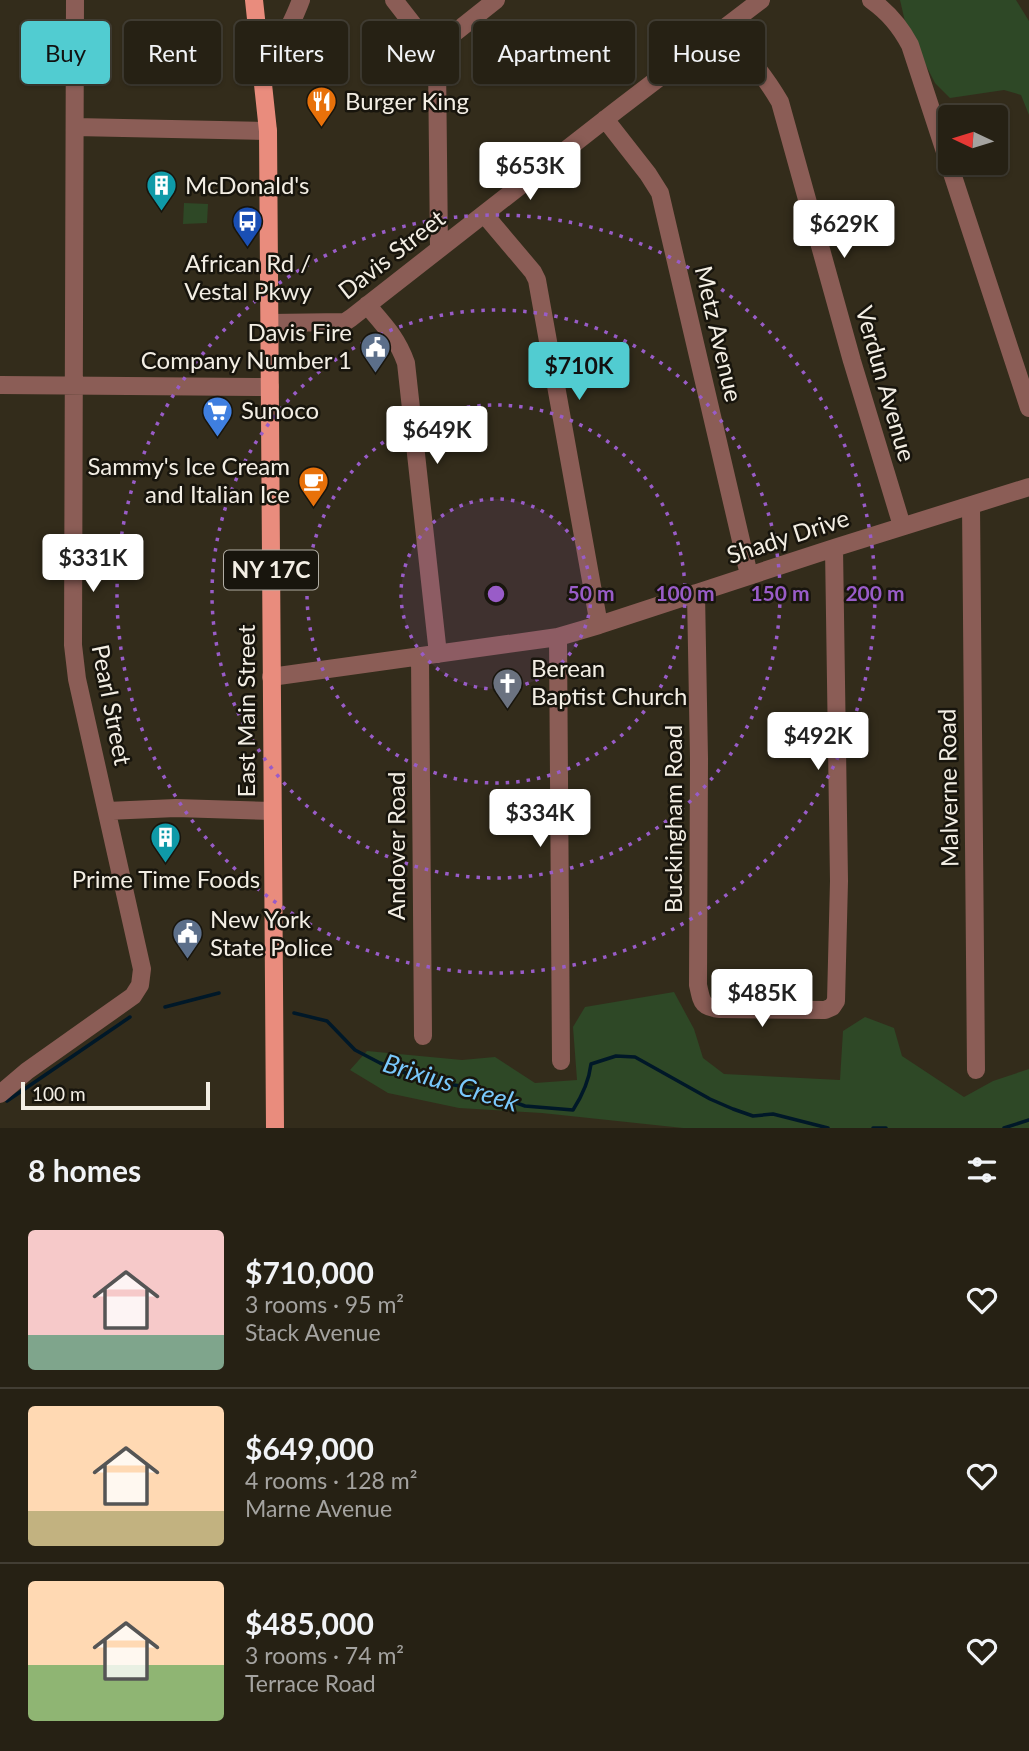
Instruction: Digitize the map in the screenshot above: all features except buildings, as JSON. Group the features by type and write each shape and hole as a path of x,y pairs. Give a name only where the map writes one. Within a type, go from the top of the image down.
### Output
{"main road":[{"name":"East Main Street","path":"264,84 268,131 275,1128"}],"street":[{"name":"Pearl Street","path":"0,1094 27,1071 133,996 140,985 142,969 77,679 73,645 75,0"},
{"path":"292,21 301,0"},
{"path":"394,0 410,21"},
{"path":"459,29 496,0"},
{"name":"Davis Street","path":"734,21 761,0"},
{"path":"871,0 900,26 910,45 1029,408"},
{"name":"Verdun Avenue","path":"765,79 780,102 852,360 902,526"},
{"path":"437,84 439,249"},
{"name":"Davis Street","path":"270,323 345,322 651,84"},
{"name":"Metz Avenue","path":"605,119 660,192 749,575"},
{"path":"75,127 268,131"},
{"path":"484,214 537,280 599,625"},
{"path":"367,305 393,335 407,363 438,654"},
{"path":"0,385 270,387"},
{"name":"Shady Drive","path":"271,677 558,637 1029,487"},
{"name":"Malverne Road","path":"971,505 976,1070"},
{"name":"Buckingham Road","path":"696,593 699,759 698,985 703,1002 708,1008 720,1009 825,1010 832,1007 836,1001 839,881 834,548"},
{"path":"558,637 561,1061"},
{"name":"Andover Road","path":"419,656 422,1036"},
{"path":"107,811 176,808 272,811"}],"green space":[{"path":"900,0 1016,0 1029,21 1029,115 1021,95 1004,90 950,98 935,83 906,26"},
{"path":"184,203 208,204 207,223 183,224"},
{"path":"674,992 694,1029 703,1058 724,1074 840,1080 843,1031 865,1017 894,1028 902,1056 964,1097 993,1081 1029,1069 1029,1128 683,1128 542,1113 459,1108 388,1093 350,1070 367,1051 462,1060 495,1057 535,1083 577,1080 573,1027 585,1007"}],"waterway":[{"name":"Brixius Creek","path":"165,1007 219,993"},
{"name":"Brixius Creek","path":"294,1013 327,1021 355,1050 380,1063 426,1081 475,1088 525,1106 573,1110 585,1088 591,1064 616,1056 635,1057 733,1109 753,1116 773,1114 828,1128"},
{"name":"Brixius Creek","path":"7,1101 130,1017"},
{"name":"Brixius Creek","path":"1004,1128 1029,1120"},
{"name":"Brixius Creek","path":"873,1128 886,1128"}],"place":[{"name":"Burger King","path":"322,129"},
{"name":"McDonald's","path":"162,213"},
{"name":"African Rd / Vestal Pkwy","path":"248,249"},
{"name":"Davis Fire Company Number 1","path":"375,374"},
{"name":"Sunoco","path":"218,438"},
{"name":"Sammy's Ice Cream and Italian Ice","path":"313,508"},
{"name":"Berean Baptist Church","path":"508,710"},
{"name":"Prime Time Foods","path":"166,865"},
{"name":"New York State Police","path":"187,961"}]}
